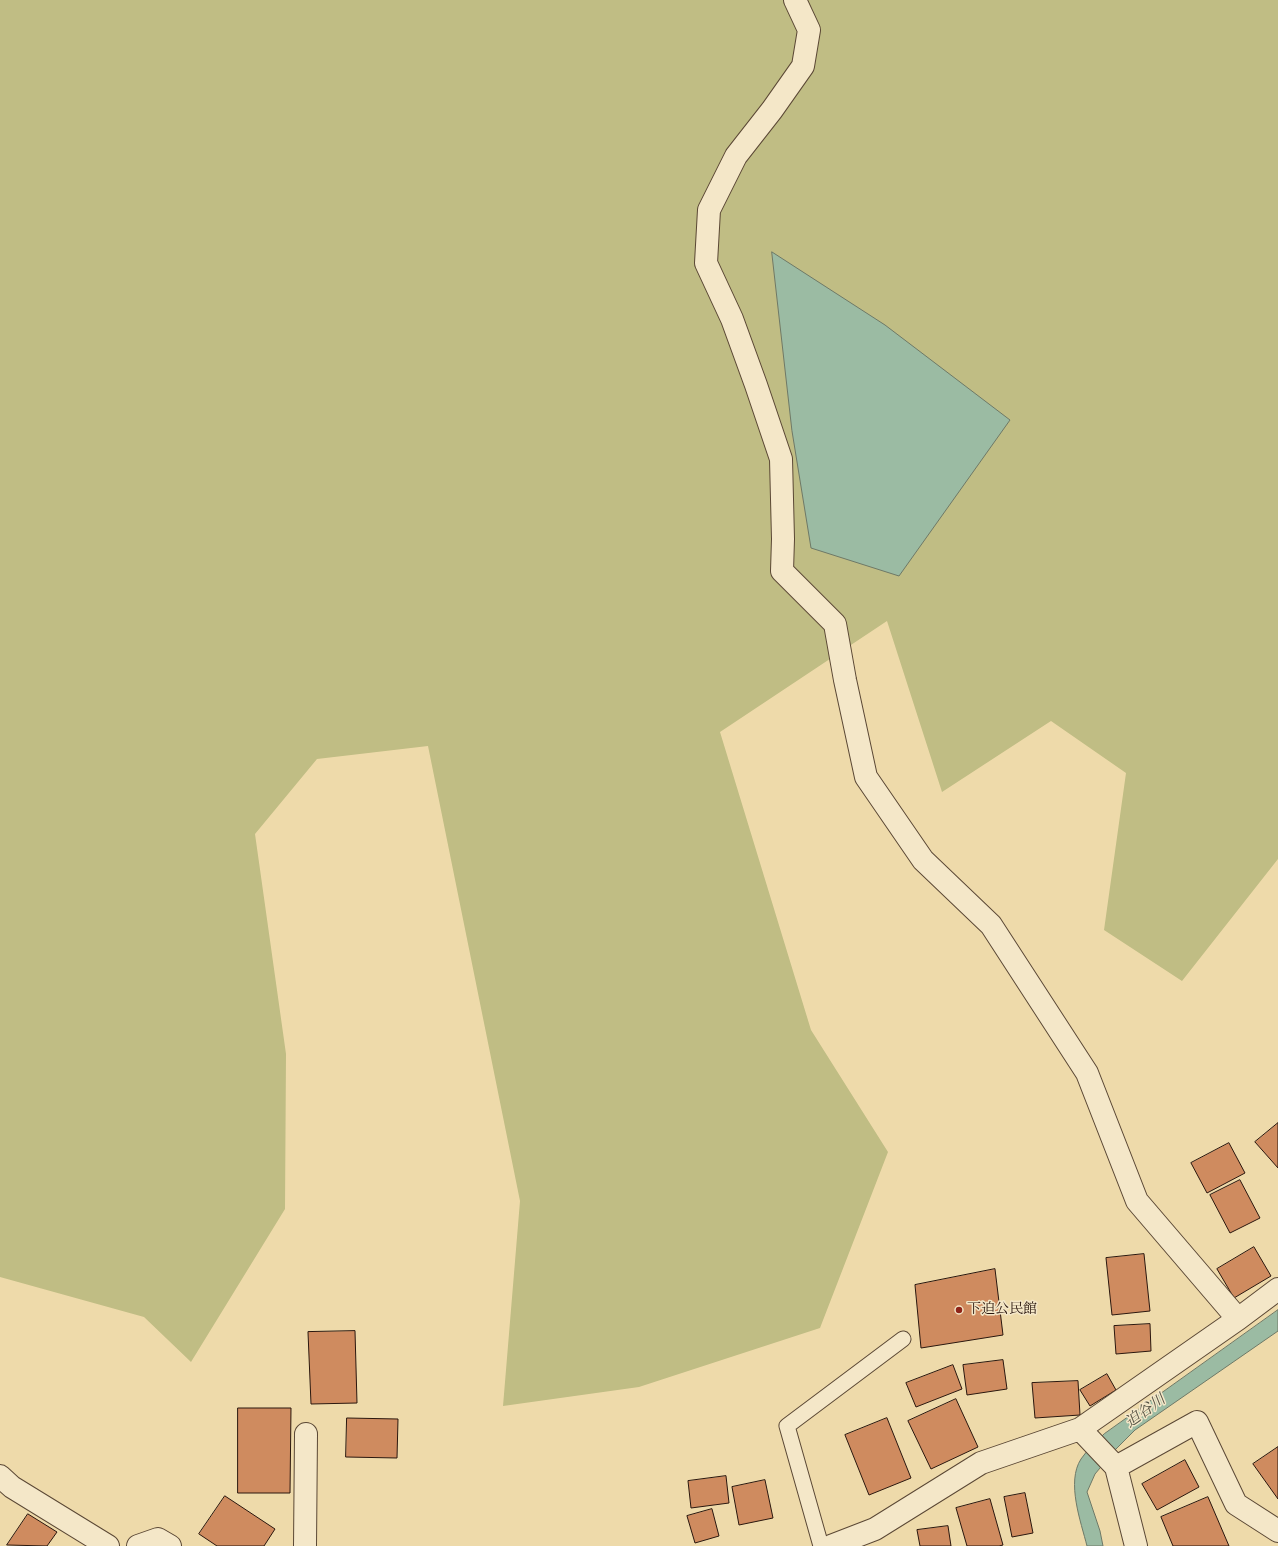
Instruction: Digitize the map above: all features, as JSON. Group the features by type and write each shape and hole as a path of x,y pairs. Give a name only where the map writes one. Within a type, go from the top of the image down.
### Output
{"street":[{"path":"795,0 809,30 803,66 772,110 736,156 709,210 706,263 732,319 781,459 783,539 782,571 835,624 845,680 866,776 923,860 991,925 1087,1073 1137,1201 1238,1319"},
{"path":"831,1546 871,1538 981,1463 1085,1435 1278,1289"},
{"path":"1116,1466 1197,1422 1236,1504 1278,1531"},
{"path":"305,1546 306,1434"},
{"path":"1085,1435 1116,1466 1136,1546"},
{"path":"0,1476 12,1487 108,1546"},
{"path":"138,1546 158,1539 170,1546"}],"lane":[{"path":"821,1546 787,1426 903,1339"}],"shaded area":[{"path":"0,0 1278,0 1278,859 1182,981 1104,930 1126,773 1051,721 942,792 887,621 720,732 811,1030 888,1152 820,1328 639,1387 503,1406 520,1201 428,746 317,759 255,834 286,1054 285,1209 191,1362 144,1317 0,1277"}],"water":[{"path":"772,252 885,325 1010,420 899,576 811,548 792,431"},
{"name":"迫谷川","path":"1278,1310 1278,1331 1135,1430 1115,1450 1095,1474 1087,1492 1100,1531 1103,1546 1087,1546 1076,1502 1075,1490 1077,1468 1086,1452 1104,1434"}],"building":[{"path":"1278,1123 1278,1168 1255,1142"},
{"path":"1229,1143 1245,1173 1207,1193 1191,1163"},
{"path":"1240,1180 1260,1218 1230,1233 1210,1195"},
{"path":"1254,1247 1271,1276 1234,1298 1217,1269"},
{"path":"1144,1254 1150,1311 1112,1315 1106,1258"},
{"name":"下迫公民館","path":"995,1269 1003,1335 921,1348 915,1285"},
{"path":"1150,1324 1151,1351 1116,1354 1114,1326"},
{"path":"355,1331 357,1403 311,1404 308,1332"},
{"path":"1003,1360 1007,1389 967,1395 963,1365"},
{"path":"953,1365 962,1389 916,1407 906,1383"},
{"path":"1107,1374 1116,1390 1090,1406 1080,1390"},
{"path":"1078,1381 1080,1415 1035,1418 1032,1383"},
{"path":"956,1399 978,1447 931,1469 908,1421"},
{"path":"238,1408 291,1408 290,1493 238,1493"},
{"path":"347,1418 398,1419 397,1458 346,1457"},
{"path":"887,1418 911,1478 869,1495 845,1435"},
{"path":"1278,1447 1278,1499 1253,1464"},
{"path":"1185,1460 1199,1487 1157,1510 1142,1484"},
{"path":"726,1476 729,1503 691,1508 688,1481"},
{"path":"765,1480 773,1518 739,1525 732,1487"},
{"path":"1025,1493 1033,1533 1012,1537 1004,1497"},
{"path":"225,1496 275,1529 264,1546 217,1546 199,1534"},
{"path":"1208,1497 1229,1546 1173,1546 1161,1517"},
{"path":"990,1499 1003,1545 967,1546 956,1508"},
{"path":"712,1509 719,1536 695,1543 687,1516"},
{"path":"28,1514 57,1532 47,1546 7,1545"},
{"path":"948,1526 951,1546 920,1546 917,1530"}],"place":[{"name":"下迫公民館","path":"959,1310"}]}
